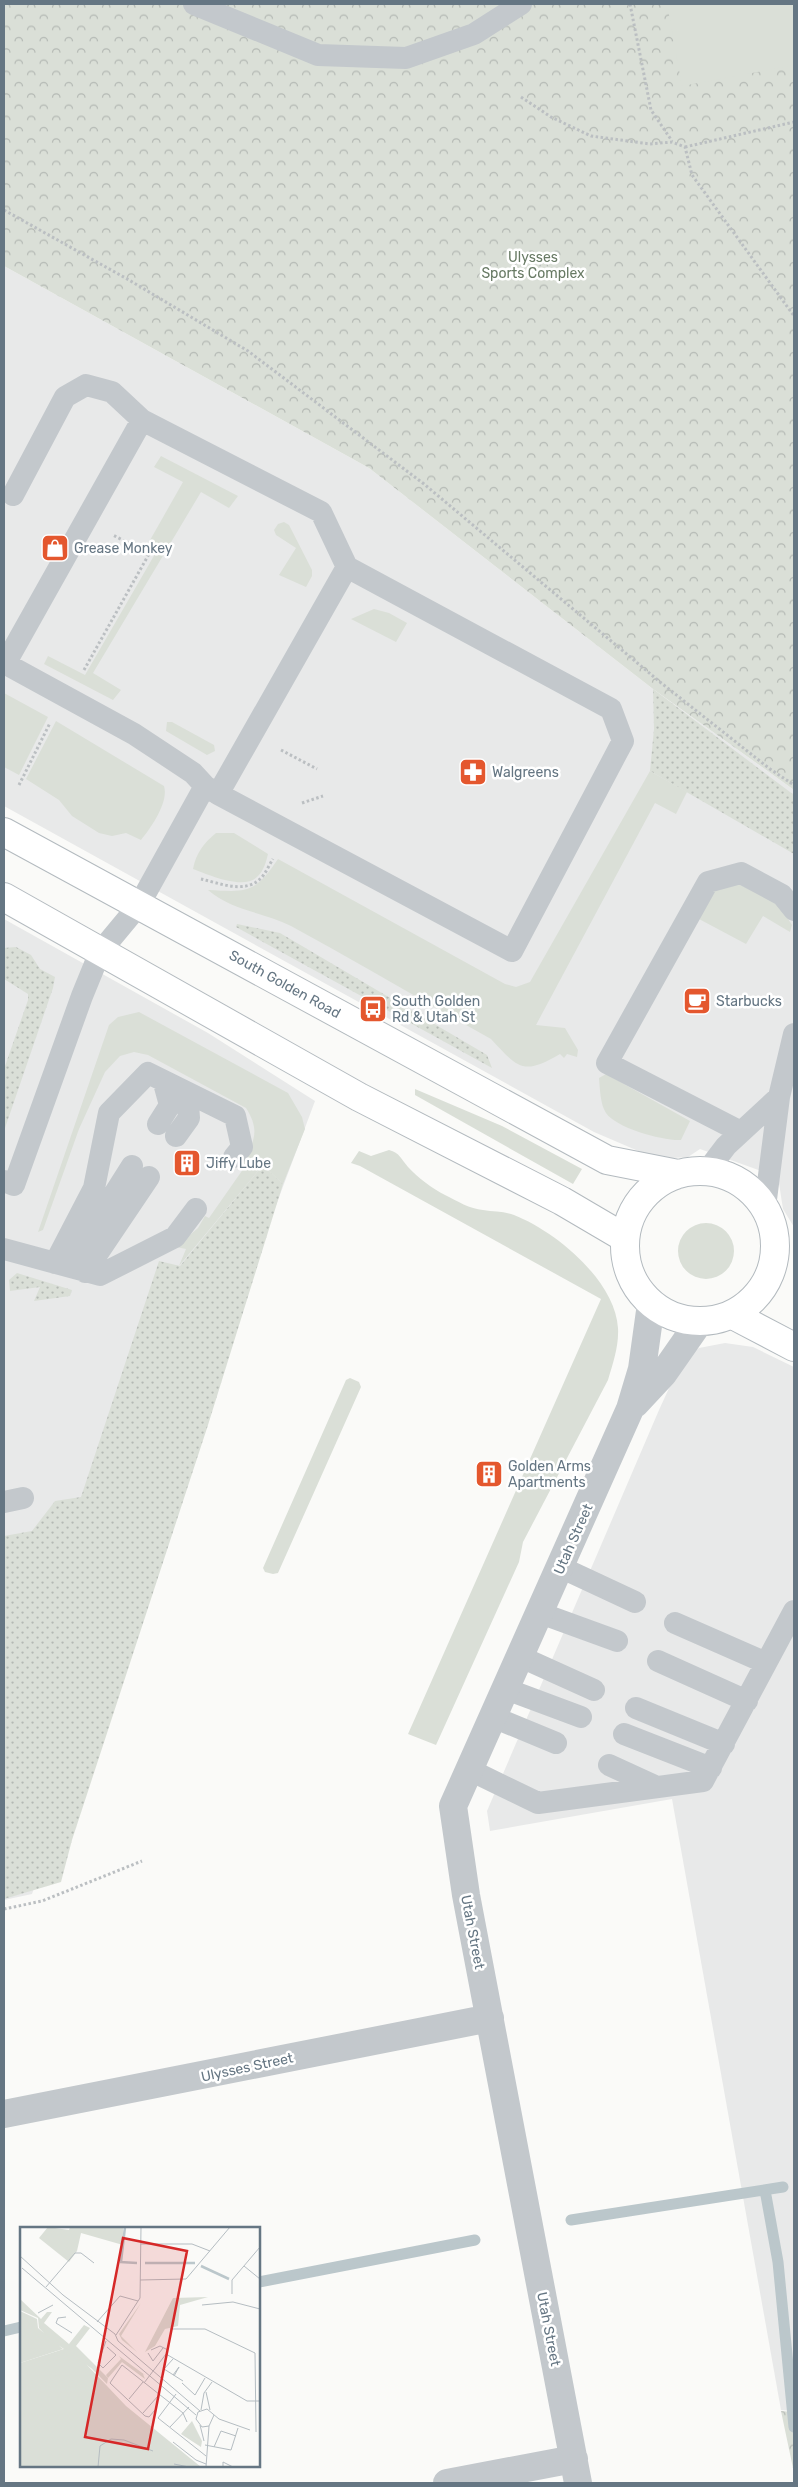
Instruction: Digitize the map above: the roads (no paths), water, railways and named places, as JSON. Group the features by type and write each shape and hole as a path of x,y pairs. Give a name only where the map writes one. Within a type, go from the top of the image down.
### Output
{"main road":[{"name":"South Golden Road","path":"4,832 607,1160 678,1174"},
{"path":"4,897 359,1097 562,1201 625,1238"},
{"path":"707,1171 738,1180 756,1195 778,1228 774,1262 764,1286 733,1315 700,1322 671,1316 651,1304 633,1282 625,1255 625,1238 632,1213 656,1185 678,1174 707,1171"},
{"path":"733,1315 794,1348"}],"street":[{"name":"Utah Street","path":"576,2471 466,1895 453,1806 630,1409 642,1369 651,1304"},
{"name":"Utah Street","path":"630,1409 663,1374 700,1322"},
{"name":"Ulysses Street","path":"4,2114 172,2083 490,2018"},
{"path":"447,2483 576,2471"}],"lane":[{"path":"194,4 318,56 406,58 474,34 520,4"},
{"path":"13,495 64,397 86,385 112,392 142,420 321,512 347,567 611,709 623,740 512,951 286,832 212,790 193,773 134,734 4,664 142,420"},
{"path":"4,1181 14,1185 82,996 100,952 139,905 212,790 251,735 347,567"},
{"path":"740,1132 607,1063 708,882 741,872 782,894 794,910"},
{"path":"778,1228 779,1097 794,1034"},
{"path":"77,1269 109,1114 148,1073 164,1083 235,1116 242,1147 234,1157"},
{"path":"164,1083 170,1106 167,1130 189,1118 188,1093"},
{"path":"707,1171 726,1146 779,1097"},
{"path":"77,1269 140,1171"},
{"path":"4,1249 77,1269 175,1237 196,1209"},
{"path":"560,1567 635,1602"},
{"path":"470,1770 538,1803 703,1781 794,1611"},
{"path":"540,1613 617,1641"},
{"path":"675,1623 766,1663"},
{"path":"521,1656 594,1690"},
{"path":"658,1660 746,1701"},
{"path":"506,1689 581,1717"},
{"path":"636,1708 724,1744"},
{"path":"493,1717 556,1743"},
{"path":"624,1734 711,1768"},
{"path":"609,1765 658,1787"}],"waterway":[{"path":"571,2220 783,2187"},
{"path":"765,2190 778,2262 794,2427"},
{"path":"260,2282 475,2240"},
{"path":"4,2331 20,2327"}],"place":[{"name":"Grease Monkey","path":"55,548"},
{"name":"Walgreens","path":"473,772"},
{"name":"Starbucks","path":"697,1001"},
{"name":"South Golden Rd & Utah St","path":"373,1009"},
{"name":"Jiffy Lube","path":"187,1163"},
{"name":"Golden Arms Apartments","path":"489,1474"}],"park label":[{"name":"Ulysses Sports Complex","path":"533,266"}]}
